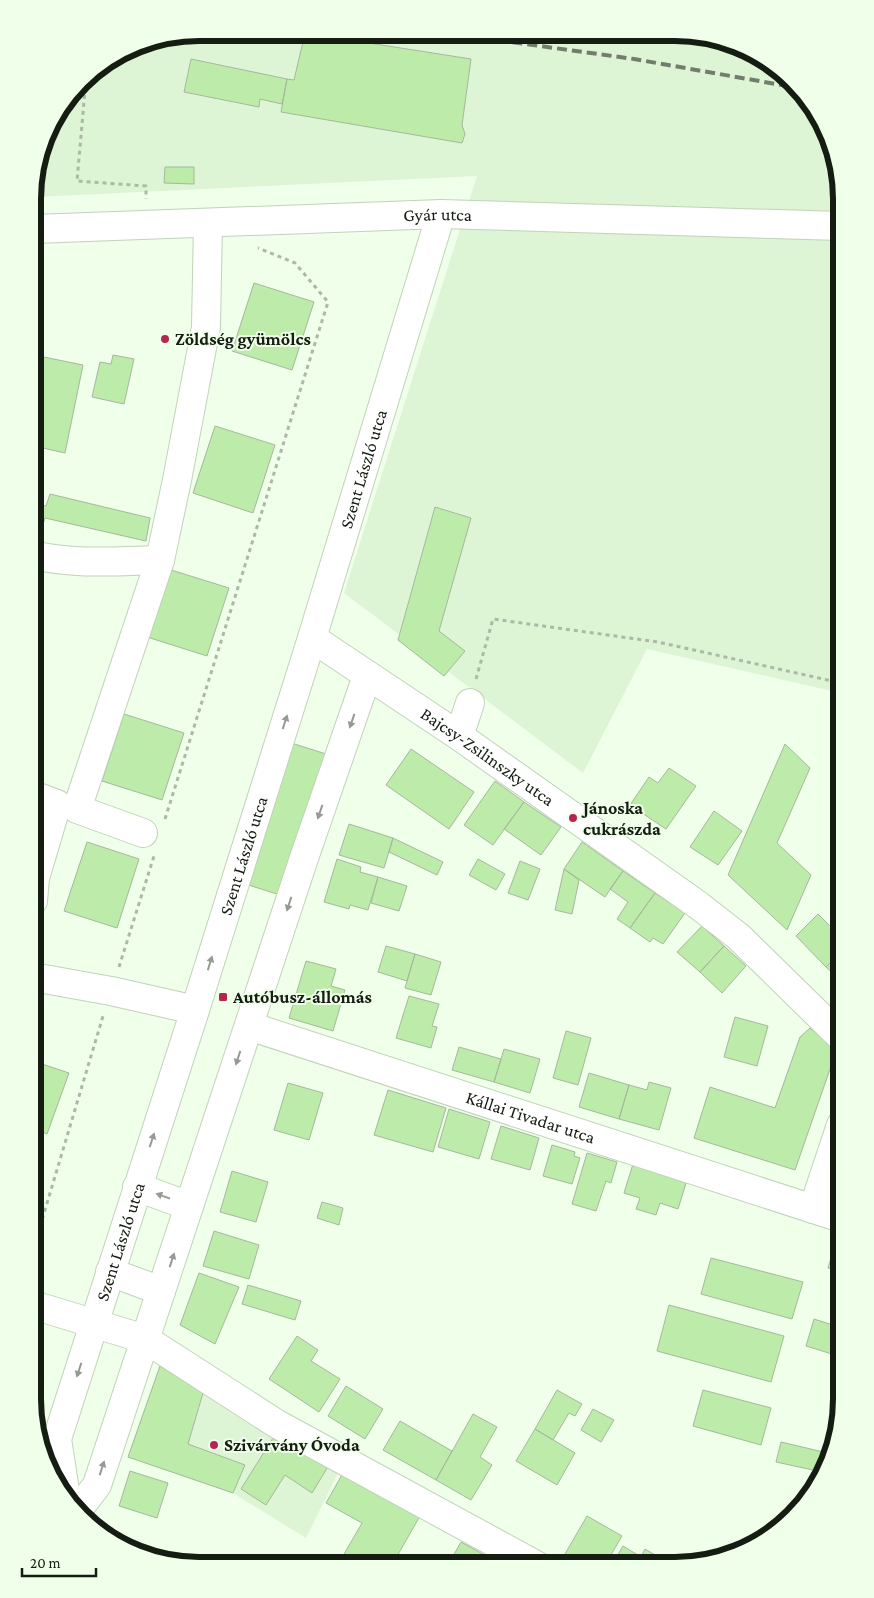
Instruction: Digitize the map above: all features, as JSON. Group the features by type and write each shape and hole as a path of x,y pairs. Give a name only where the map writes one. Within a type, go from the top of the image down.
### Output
{"street":[{"name":"Gyár utca","path":"41,229 441,214 833,226"},
{"name":"Szent László utca","path":"63,1477 57,1439 312,638 441,214"},
{"path":"41,860 56,803 160,560 206,327 208,223"},
{"path":"41,556 92,562 160,560"},
{"name":"Bajcsy-Zsilinszky utca","path":"312,638 458,736 705,910 739,937 832,1028"},
{"path":"82,1504 96,1485 304,858 368,676"},
{"path":"458,736 470,703"},
{"path":"56,803 154,834"},
{"path":"41,978 195,1010"},
{"name":"Kállai Tivadar utca","path":"249,1026 832,1215"},
{"path":"814,1209 832,1152"},
{"path":"137,1187 189,1206"},
{"path":"110,1272 161,1291"},
{"path":"41,1307 145,1339 278,1424 521,1557"}],"path":[{"path":"85,91 77,181 146,186"},
{"path":"41,1223 111,991 154,834 328,302 295,262 258,248"},
{"path":"470,703 493,619 658,642 833,681"}],"shaded area":[{"path":"674,41 705,44 725,50 762,68 793,95 806,112 824,149 830,169 833,200 833,691 647,649 583,773 344,593 477,176 41,197 47,159 53,139 74,103 95,81 120,62 169,44 189,42"},
{"name":"Szivárvány Óvoda","path":"160,1366 203,1393 276,1433 339,1471 306,1538 233,1493 128,1457"}],"building":[{"path":"303,42 360,42 471,59 462,125 465,134 462,143 281,112 287,79 294,80"},
{"path":"191,59 287,79 282,104 260,99 259,107 184,92"},
{"path":"165,167 194,167 194,184 164,183"},
{"path":"254,283 314,302 292,370 232,351"},
{"path":"113,355 134,359 124,404 92,397 100,362 111,364"},
{"path":"41,356 83,365 65,453 41,448"},
{"path":"215,426 275,445 253,513 193,493"},
{"path":"50,494 150,518 146,541 45,518 41,528 41,505 46,506"},
{"path":"435,507 471,518 439,631 465,651 444,676 398,640"},
{"path":"168,569 229,588 207,656 147,637"},
{"path":"124,714 184,733 162,800 102,781"},
{"path":"285,741 326,754 280,895 239,882"},
{"path":"785,744 810,768 777,843 811,875 787,930 728,875"},
{"path":"411,749 474,792 449,829 386,785"},
{"path":"669,768 696,786 666,829 630,805 649,777 658,783"},
{"path":"495,781 524,802 493,845 464,825"},
{"path":"524,802 561,827 541,855 504,829"},
{"path":"714,811 742,831 718,865 690,847"},
{"path":"349,824 393,838 384,868 339,855"},
{"path":"393,838 443,862 437,875 389,852"},
{"path":"87,842 139,859 117,928 64,911"},
{"path":"582,842 623,871 605,897 564,869"},
{"path":"337,859 361,867 360,872 378,877 368,910 350,905 349,909 324,902"},
{"path":"478,859 505,874 496,890 469,875"},
{"path":"520,861 540,869 528,900 508,893"},
{"path":"564,869 579,880 572,914 555,910"},
{"path":"623,871 655,893 630,928 617,919 628,902 610,889"},
{"path":"378,877 407,886 399,911 371,903"},
{"path":"655,893 685,913 663,944 653,938 650,942 630,928"},
{"path":"818,914 832,928 832,961 826,967 796,936"},
{"path":"702,926 724,946 700,972 677,952"},
{"path":"386,946 415,954 407,981 378,972"},
{"path":"724,946 746,966 722,993 700,972"},
{"path":"415,954 441,962 431,995 405,988"},
{"path":"306,961 336,969 331,986 345,990 333,1031 289,1018"},
{"path":"832,961 832,973 826,967"},
{"path":"409,996 439,1004 432,1026 437,1027 431,1048 396,1038"},
{"path":"735,1017 768,1026 757,1066 724,1057"},
{"path":"810,1028 832,1045 832,1063 795,1170 694,1138 710,1087 775,1108 800,1037"},
{"path":"566,1031 591,1038 578,1085 553,1078"},
{"path":"459,1047 501,1059 494,1082 452,1070"},
{"path":"504,1049 540,1059 530,1093 494,1082"},
{"path":"41,1064 69,1073 47,1134 41,1131"},
{"path":"589,1073 629,1085 619,1119 579,1107"},
{"path":"649,1082 671,1088 659,1130 619,1119 629,1085 647,1090"},
{"path":"288,1083 323,1093 309,1140 274,1130"},
{"path":"388,1090 446,1108 433,1152 374,1135"},
{"path":"449,1109 490,1122 479,1159 438,1147"},
{"path":"501,1126 539,1138 530,1170 491,1159"},
{"path":"552,1145 575,1152 574,1156 580,1158 572,1184 543,1176"},
{"path":"587,1153 617,1162 611,1183 606,1181 596,1211 572,1204"},
{"path":"633,1164 687,1180 678,1209 660,1203 656,1215 636,1209 640,1198 624,1193"},
{"path":"232,1171 268,1182 256,1222 220,1212"},
{"path":"322,1202 343,1208 339,1225 317,1218"},
{"path":"214,1231 259,1245 249,1279 203,1266"},
{"path":"832,1254 832,1269 828,1268"},
{"path":"711,1258 803,1282 792,1319 701,1294"},
{"path":"199,1273 239,1287 215,1344 180,1325"},
{"path":"248,1285 301,1301 295,1320 242,1304"},
{"path":"669,1305 784,1336 771,1382 657,1351"},
{"path":"814,1319 832,1325 832,1354 806,1346"},
{"path":"297,1336 318,1350 311,1361 340,1379 319,1412 269,1379"},
{"path":"160,1366 203,1393 188,1444 245,1465 233,1493 128,1457"},
{"path":"346,1386 383,1409 365,1439 328,1416"},
{"path":"557,1390 582,1404 575,1416 569,1413 553,1440 535,1429"},
{"path":"703,1390 771,1408 761,1445 693,1426"},
{"path":"593,1409 614,1420 601,1442 581,1430"},
{"path":"473,1414 497,1427 480,1457 492,1465 471,1500 436,1480"},
{"path":"400,1421 452,1451 436,1480 383,1450"},
{"path":"535,1429 575,1453 557,1485 516,1461"},
{"path":"276,1433 329,1465 312,1493 285,1475 266,1505 241,1489"},
{"path":"781,1442 823,1452 815,1470 776,1462"},
{"path":"130,1471 168,1483 157,1518 119,1506"},
{"path":"343,1473 420,1516 397,1557 342,1557 362,1523 326,1503"},
{"path":"587,1516 622,1536 610,1557 570,1557 565,1554"},
{"path":"461,1542 488,1557 453,1557"},
{"path":"623,1546 641,1557 617,1557"},
{"path":"645,1549 658,1557 641,1557"}],"railway":[{"path":"506,41 634,59 783,85"}],"place":[{"name":"Zöldség gyümölcs","path":"165,339"},
{"name":"Jánoska cukrászda","path":"573,818"},
{"name":"Autóbusz-állomás","path":"223,997"},
{"name":"Szivárvány Óvoda","path":"214,1445"}]}
